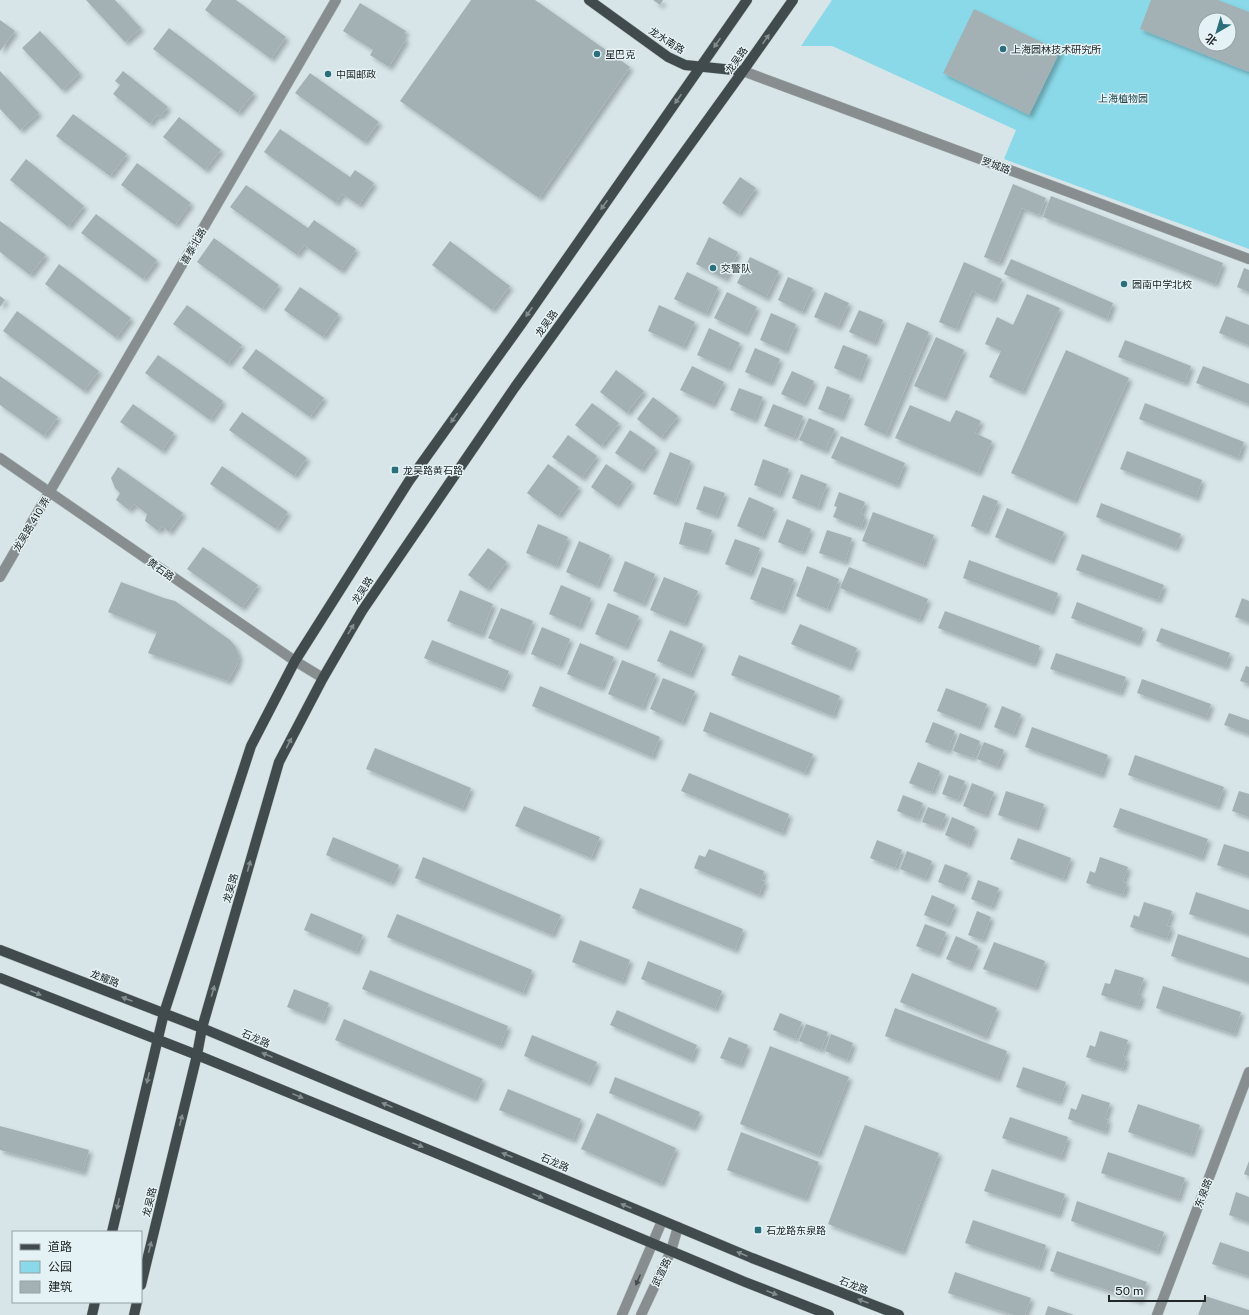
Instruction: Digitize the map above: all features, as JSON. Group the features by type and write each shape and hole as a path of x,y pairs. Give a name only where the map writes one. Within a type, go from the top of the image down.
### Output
{"main road":[{"name":"龙水南路","path":"588,0 668,57 685,65 743,70"},
{"name":"龙吴路","path":"112,1231 164,1013 251,746 295,661 409,481 747,0"},
{"name":"龙吴路","path":"142,1280 197,1055 202,1028 279,762 323,678 362,611 519,381 793,0"},
{"name":"龙耀路","path":"0,950 202,1028"},
{"path":"0,978 197,1055 449,1158 671,1252 829,1315"},
{"name":"石龙路","path":"202,1028 662,1221 900,1315"},
{"path":"92,1315 95,1303"},
{"path":"134,1315 137,1303"}],"street":[{"name":"喜泰北路","path":"50,492 336,0"},
{"name":"罗城路","path":"743,70 1249,259"},
{"name":"黄石路","path":"0,458 295,661 323,678"},
{"name":"龙吴路 410 弄","path":"0,577 50,492"},
{"name":"东泉路","path":"1157,1315 1249,1072"},
{"path":"622,1315 662,1221"},
{"name":"武宣路","path":"641,1315 671,1252 678,1227"}],"green space":[{"name":"上海植物园","path":"832,0 1249,0 1249,249 1004,159 1016,130 832,46 801,46"}],"building":[{"path":"86,0 115,0 141,28 125,42"},
{"path":"212,0 236,0 286,37 271,59 205,10"},
{"path":"471,0 535,0 630,67 539,198 400,101"},
{"path":"653,0 663,0 660,5"},
{"path":"1151,0 1218,0 1249,12 1249,72 1198,52 1237,52 1237,12 1197,12 1197,51 1140,29"},
{"path":"360,3 406,31 402,37 406,39 389,67 370,55 373,50 343,31"},
{"path":"974,9 1060,51 1029,115 943,73"},
{"path":"0,20 15,31 0,51"},
{"path":"169,28 254,93 238,113 153,49"},
{"path":"40,31 80,73 62,90 22,48"},
{"path":"0,71 39,113 20,130 0,109"},
{"path":"123,71 168,107 160,117 157,115 150,124 113,94 120,85 115,81"},
{"path":"310,73 379,122 364,142 295,93"},
{"path":"73,114 127,154 110,176 56,136"},
{"path":"179,117 221,150 205,170 163,137"},
{"path":"280,129 350,177 355,170 374,183 359,205 342,194 336,203 264,152"},
{"path":"26,159 84,206 68,227 10,180"},
{"path":"137,163 191,203 175,225 121,185"},
{"path":"740,177 756,188 738,214 722,203"},
{"path":"1013,184 1046,198 1039,215 1022,208 999,263 984,257"},
{"path":"246,185 308,228 314,220 356,249 341,271 304,245 297,255 230,207"},
{"path":"1051,196 1223,263 1215,284 1043,217"},
{"path":"96,214 157,260 143,279 81,233"},
{"path":"0,221 46,255 30,275 0,252"},
{"path":"709,237 738,252 725,279 696,264"},
{"path":"214,238 279,285 262,309 197,262"},
{"path":"450,241 510,286 492,310 432,265"},
{"path":"750,257 779,271 766,298 737,283"},
{"path":"1011,259 1113,303 1107,319 1004,274"},
{"path":"964,262 1002,279 993,300 972,291 956,329 939,322"},
{"path":"59,264 131,318 116,338 45,284"},
{"path":"1244,268 1249,270 1249,292 1237,287"},
{"path":"687,272 718,287 706,314 674,299"},
{"path":"788,277 813,288 802,312 778,300"},
{"path":"300,287 339,314 323,337 284,310"},
{"path":"727,292 757,307 745,333 714,318"},
{"path":"825,292 849,303 838,327 814,317"},
{"path":"1027,294 1060,308 1022,392 989,377 1001,351 985,344 997,317 1013,325"},
{"path":"0,296 5,300 0,307"},
{"path":"187,305 242,345 228,364 173,324"},
{"path":"659,305 695,322 683,347 648,331"},
{"path":"859,310 883,320 874,343 849,332"},
{"path":"17,311 99,371 84,391 3,331"},
{"path":"771,313 796,324 785,351 760,340"},
{"path":"1226,316 1249,325 1249,345 1219,333"},
{"path":"907,322 929,332 886,435 864,425"},
{"path":"709,328 740,343 728,369 697,355"},
{"path":"936,337 964,350 943,398 914,386"},
{"path":"1125,340 1191,366 1185,383 1118,357"},
{"path":"843,345 868,355 859,379 834,368"},
{"path":"755,348 780,359 770,383 745,372"},
{"path":"256,349 324,398 310,417 242,368"},
{"path":"1066,350 1129,378 1074,501 1011,473"},
{"path":"158,355 223,401 210,420 145,373"},
{"path":"692,366 724,382 712,405 680,390"},
{"path":"1203,366 1249,384 1249,404 1196,383"},
{"path":"616,370 644,391 627,413 600,392"},
{"path":"792,371 814,381 803,404 781,394"},
{"path":"0,376 58,417 44,436 0,405"},
{"path":"827,386 850,395 841,418 818,409"},
{"path":"739,388 763,397 754,420 730,410"},
{"path":"653,397 678,416 661,438 637,419"},
{"path":"592,403 619,423 601,446 575,425"},
{"path":"1145,403 1244,442 1238,458 1139,419"},
{"path":"133,404 174,433 162,451 120,422"},
{"path":"773,404 803,416 794,438 764,426"},
{"path":"910,405 950,422 956,410 981,421 975,433 992,441 978,473 895,438"},
{"path":"242,412 307,458 294,476 229,430"},
{"path":"809,418 835,429 825,451 799,440"},
{"path":"630,430 656,448 641,470 615,453"},
{"path":"568,435 597,456 582,478 552,457"},
{"path":"841,436 905,463 896,485 831,458"},
{"path":"1127,451 1202,480 1196,498 1120,469"},
{"path":"670,452 691,461 675,503 653,494"},
{"path":"763,459 789,469 779,495 754,485"},
{"path":"548,464 579,487 558,516 527,493"},
{"path":"606,464 632,482 616,505 591,487"},
{"path":"222,466 288,512 276,529 210,484"},
{"path":"118,467 183,513 169,532 162,526 158,531 145,521 147,514 134,504 129,510 116,500 120,493 115,488 111,478"},
{"path":"801,474 827,484 818,508 792,498"},
{"path":"704,486 725,493 716,516 696,509"},
{"path":"839,492 865,502 861,514 865,516 861,528 833,517 837,507 834,506"},
{"path":"983,495 998,501 985,532 971,526"},
{"path":"749,497 774,508 762,537 737,526"},
{"path":"1101,503 1181,534 1175,548 1096,517"},
{"path":"1007,508 1064,532 1051,561 995,537"},
{"path":"873,512 934,535 923,565 862,541"},
{"path":"787,519 811,529 802,552 778,542"},
{"path":"685,522 712,530 705,551 679,544"},
{"path":"538,524 568,537 556,566 526,553"},
{"path":"827,530 852,538 845,562 819,553"},
{"path":"735,539 760,548 750,574 725,564"},
{"path":"579,541 610,555 597,586 566,572"},
{"path":"203,547 258,585 242,608 187,569"},
{"path":"488,548 507,562 487,589 468,575"},
{"path":"1082,554 1164,585 1158,600 1076,570"},
{"path":"969,560 1058,593 1051,612 963,578"},
{"path":"625,561 655,574 643,604 613,591"},
{"path":"807,566 839,579 827,609 796,596"},
{"path":"762,567 794,579 782,611 750,599"},
{"path":"849,567 928,599 919,620 840,588"},
{"path":"664,577 698,591 684,624 650,610"},
{"path":"121,582 175,601 230,640 235,646 239,656 237,665 228,681 148,653 157,632 108,612"},
{"path":"561,585 591,598 579,627 549,614"},
{"path":"460,590 493,604 481,635 447,621"},
{"path":"1242,598 1249,601 1249,622 1235,617"},
{"path":"1077,602 1143,628 1137,643 1071,618"},
{"path":"608,603 639,616 625,647 595,634"},
{"path":"501,608 533,621 521,652 488,638"},
{"path":"945,611 1040,646 1033,664 938,628"},
{"path":"800,624 857,648 849,668 791,644"},
{"path":"542,627 570,639 559,666 531,654"},
{"path":"1161,628 1230,653 1225,667 1156,641"},
{"path":"670,630 703,644 690,675 657,661"},
{"path":"432,640 509,671 501,689 424,658"},
{"path":"580,643 614,657 601,688 567,674"},
{"path":"1056,653 1126,677 1120,693 1050,669"},
{"path":"739,655 840,696 833,716 731,675"},
{"path":"622,660 656,674 642,708 608,694"},
{"path":"1246,666 1249,667 1249,684 1240,681"},
{"path":"663,678 695,691 682,723 650,709"},
{"path":"1142,679 1211,704 1206,718 1137,693"},
{"path":"540,686 660,737 652,757 532,706"},
{"path":"946,688 987,704 978,727 937,711"},
{"path":"1002,706 1021,714 1013,735 994,727"},
{"path":"710,712 813,754 805,773 703,731"},
{"path":"1229,713 1249,720 1249,734 1224,725"},
{"path":"933,722 955,731 948,751 925,742"},
{"path":"1032,727 1108,755 1101,775 1025,747"},
{"path":"960,733 980,741 973,758 953,751"},
{"path":"984,742 1004,750 997,767 977,759"},
{"path":"375,748 471,788 462,809 366,769"},
{"path":"1135,755 1224,787 1217,807 1128,775"},
{"path":"918,762 940,771 932,792 909,783"},
{"path":"689,773 789,814 782,833 681,791"},
{"path":"949,775 965,781 958,800 942,794"},
{"path":"972,783 994,792 985,815 963,806"},
{"path":"1006,791 1044,804 1036,828 998,815"},
{"path":"1239,791 1249,794 1249,817 1232,811"},
{"path":"903,795 923,803 917,819 897,811"},
{"path":"524,806 600,837 591,858 515,826"},
{"path":"928,807 946,814 940,828 922,822"},
{"path":"1120,808 1208,839 1201,858 1113,827"},
{"path":"952,817 975,827 968,845 945,835"},
{"path":"333,837 399,865 391,883 326,855"},
{"path":"1018,838 1071,858 1063,879 1010,859"},
{"path":"877,840 902,850 895,868 870,858"},
{"path":"1224,844 1249,852 1249,876 1217,865"},
{"path":"709,849 764,871 761,880 765,881 759,895 694,868 699,855 705,857"},
{"path":"907,851 932,861 925,879 900,869"},
{"path":"423,857 561,915 552,935 415,878"},
{"path":"1100,857 1128,867 1123,882 1127,883 1123,895 1086,883 1090,871 1095,873"},
{"path":"945,864 968,873 961,891 938,882"},
{"path":"978,880 999,888 991,907 971,899"},
{"path":"640,888 743,929 735,950 632,908"},
{"path":"1196,892 1249,910 1249,934 1189,914"},
{"path":"932,895 955,905 947,924 924,915"},
{"path":"1144,902 1172,911 1167,926 1171,927 1167,939 1130,927 1134,915 1139,917"},
{"path":"977,911 991,917 982,940 968,935"},
{"path":"311,913 363,935 356,952 304,930"},
{"path":"397,914 532,970 523,993 387,937"},
{"path":"925,924 946,932 937,954 916,946"},
{"path":"1178,934 1249,958 1249,982 1171,956"},
{"path":"956,936 978,946 969,968 946,959"},
{"path":"580,940 630,960 622,982 572,962"},
{"path":"994,942 1045,961 1035,988 983,969"},
{"path":"648,961 722,991 715,1009 641,979"},
{"path":"1115,969 1144,978 1138,994 1142,995 1138,1007 1101,995 1105,983 1110,984"},
{"path":"370,970 508,1026 500,1046 362,989"},
{"path":"912,973 997,1008 985,1037 900,1002"},
{"path":"1163,986 1241,1012 1234,1034 1156,1008"},
{"path":"294,989 329,1003 322,1021 287,1007"},
{"path":"895,1008 1007,1051 997,1079 885,1036"},
{"path":"617,1010 697,1045 691,1060 610,1025"},
{"path":"780,1013 802,1022 795,1039 773,1030"},
{"path":"344,1019 483,1079 474,1099 335,1040"},
{"path":"806,1024 828,1032 821,1050 799,1041"},
{"path":"1100,1031 1128,1040 1123,1056 1126,1057 1123,1069 1086,1057 1090,1045 1095,1047"},
{"path":"831,1034 853,1043 847,1060 825,1051"},
{"path":"532,1035 597,1062 588,1083 524,1056"},
{"path":"729,1037 748,1045 740,1065 720,1058"},
{"path":"770,1046 849,1077 818,1155 740,1124"},
{"path":"1023,1067 1066,1082 1059,1102 1016,1087"},
{"path":"615,1077 700,1112 693,1128 609,1093"},
{"path":"508,1089 581,1119 573,1140 499,1110"},
{"path":"1082,1094 1110,1103 1105,1119 1108,1120 1105,1132 1068,1119 1071,1108 1076,1110"},
{"path":"1138,1104 1200,1125 1191,1154 1128,1132"},
{"path":"597,1113 676,1148 661,1184 581,1149"},
{"path":"1010,1117 1068,1137 1061,1158 1002,1138"},
{"path":"865,1125 939,1153 902,1252 828,1224"},
{"path":"0,1126 89,1150 83,1172 0,1150"},
{"path":"741,1132 819,1162 805,1199 727,1170"},
{"path":"1108,1152 1185,1178 1178,1199 1101,1173"},
{"path":"1249,1161 1249,1176 1244,1174"},
{"path":"992,1169 1065,1194 1058,1215 984,1191"},
{"path":"1236,1192 1249,1197 1249,1222 1229,1215"},
{"path":"1077,1201 1164,1232 1157,1252 1071,1221"},
{"path":"973,1220 1046,1245 1039,1268 965,1243"},
{"path":"1220,1242 1249,1252 1249,1276 1212,1264"},
{"path":"1057,1251 1147,1282 1140,1301 1050,1271"},
{"path":"955,1272 1031,1298 1025,1315 1014,1315 948,1293"},
{"path":"1205,1296 1249,1310 1249,1315 1198,1315"},
{"path":"1048,1306 1074,1315 1045,1315"}],"place":[{"name":"上海园林技术研究所","path":"1003,49"},
{"name":"星巴克","path":"597,54"},
{"name":"中国邮政","path":"328,74"},
{"name":"交警队","path":"713,268"},
{"name":"园南中学北校","path":"1124,284"},
{"name":"龙吴路黄石路","path":"395,470"},
{"name":"石龙路东泉路","path":"758,1230"}]}
